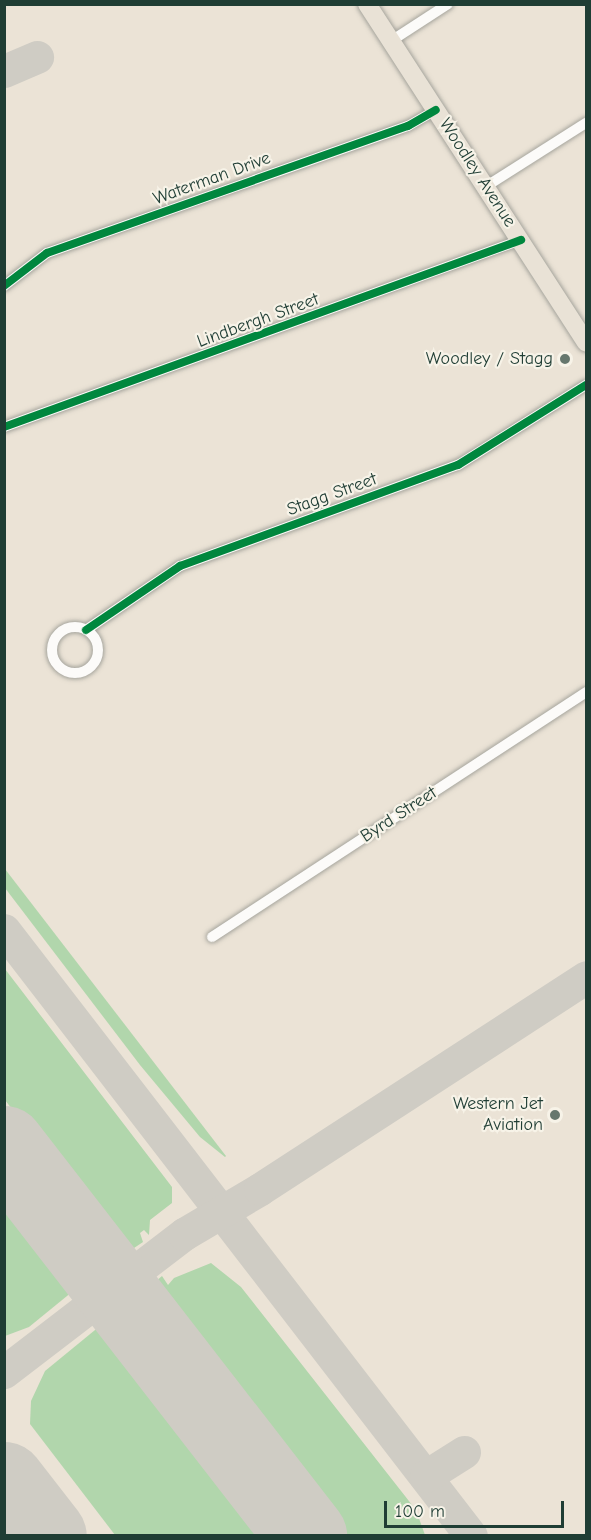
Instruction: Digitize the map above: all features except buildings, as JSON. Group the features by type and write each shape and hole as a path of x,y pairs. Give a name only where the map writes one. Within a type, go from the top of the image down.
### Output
{"main road":[{"name":"Woodley Avenue","path":"367,4 586,342"}],"street":[{"path":"391,41 448,4"},
{"name":"Waterman Drive","path":"4,286 47,254 408,126 436,110"},
{"path":"485,187 586,123"},
{"name":"Lindbergh Street","path":"4,427 520,240"},
{"name":"Stagg Street","path":"86,630 97,646 95,661 77,673 63,670 52,651 56,636 69,628 86,630 180,566 458,465 586,385"},
{"name":"Byrd Street","path":"212,937 586,692"}],"green space":[{"path":"5,869 225,1157 200,1137 140,1065 5,888"},
{"path":"5,969 172,1187 172,1203 150,1220 149,1235 144,1230 140,1233 143,1242 134,1248 121,1240 115,1243 5,1100"},
{"path":"4,1191 78,1287 29,1327 5,1336"},
{"path":"211,1263 241,1287 416,1510 425,1535 338,1535 157,1301 163,1295 155,1282 162,1276 168,1285 174,1278"},
{"path":"106,1321 269,1535 115,1535 30,1424 31,1401 45,1371"}],"taxiway":[{"path":"4,71 37,57"},
{"path":"4,930 471,1536"},
{"path":"4,1372 184,1234 260,1189 586,977"},
{"path":"80,1244 98,1280 94,1298 86,1308"},
{"path":"141,1267 132,1281 131,1296 145,1329"},
{"path":"426,1476 464,1452"},
{"path":"4,1474 16,1496"},
{"path":"4,1501 20,1536"}],"runway":[{"path":"4,1146 306,1536"},
{"path":"4,1482 46,1536"}],"cycle path":[{"path":"4,286 47,253 408,126 436,110"},
{"path":"4,427 521,240"},
{"path":"86,630 180,566 458,465 586,385"}],"place":[{"name":"Woodley / Stagg","path":"565,359"},
{"name":"Western Jet Aviation","path":"555,1115"}]}
